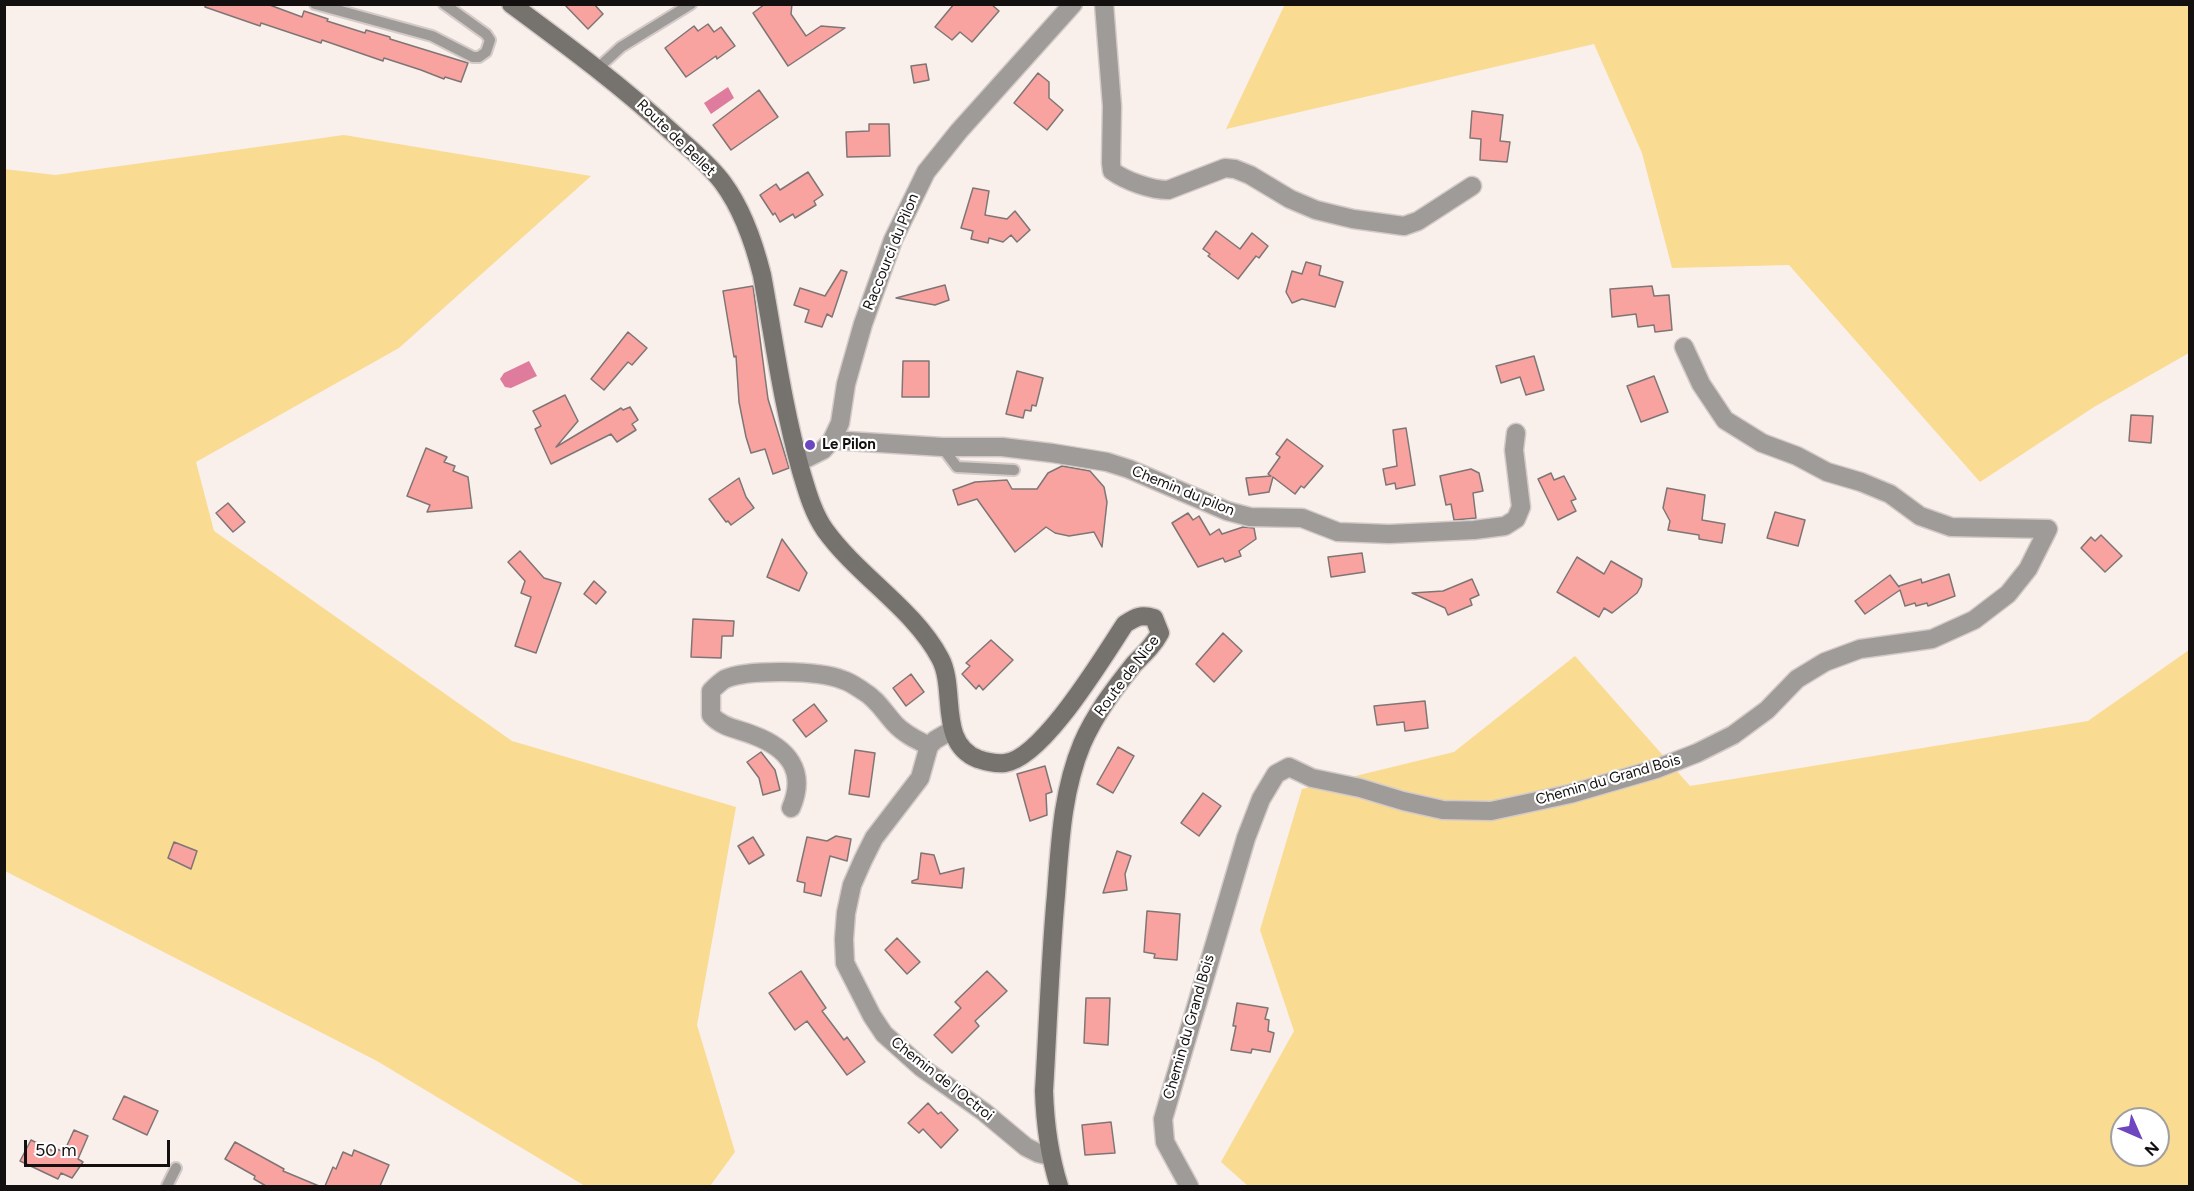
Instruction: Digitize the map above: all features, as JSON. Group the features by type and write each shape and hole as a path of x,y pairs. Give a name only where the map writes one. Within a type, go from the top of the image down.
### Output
{"main road":[{"name":"Route de Bellet","path":"511,4 640,102 715,174 734,200 756,250 792,436 809,497"},
{"name":"Route de Nice","path":"809,497 823,527 841,551 931,642 942,661 952,730 958,743 970,755 990,762 1005,763 1028,752 1047,734 1125,624 1137,616 1147,616 1154,618 1158,625 1160,633 1154,645 1117,686 1097,714 1083,744 1068,791 1058,855 1044,1091 1045,1125 1050,1156 1059,1186"}],"street":[{"name":"Raccourci du Pilon","path":"832,440 840,423 846,384 863,324 893,240 926,172 959,130 1072,4"},
{"path":"1104,4 1112,106 1111,163 1112,171 1119,176 1159,190 1168,190 1225,168 1235,169 1250,175 1290,199 1316,210 1353,219 1404,226 1418,221 1472,186"},
{"name":"Chemin du Grand Bois","path":"1189,1186 1165,1142 1163,1119 1246,838 1262,799 1276,774 1289,767 1312,778 1443,810 1491,811 1570,794 1656,769 1697,753 1733,735 1767,710 1797,680 1825,662 1860,649 1932,639 1950,632 1974,620 2008,594 2028,568 2049,529 1951,527 1920,516 1890,494 1827,472 1797,456 1762,443 1725,420 1701,384 1684,347"},
{"name":"Chemin du pilon","path":"832,440 942,447 1002,447 1107,462 1129,469 1227,511 1250,517 1302,518 1338,532 1389,534 1474,530 1505,526 1516,519 1521,507 1514,450 1516,433"},
{"path":"799,462 818,453 832,440"},
{"path":"790,808 796,796 797,785 796,772 792,763 770,742 718,723 711,715 711,691 723,680 742,675 781,672 802,672 842,679 880,704 904,732 929,746 952,730"},
{"name":"Chemin de l'Octroi","path":"929,746 920,778 874,838 852,885 844,939 846,963 872,1016 890,1040 922,1068 984,1112 1026,1148 1050,1156"}],"lane":[{"path":"315,4 432,36 473,57 479,57 486,52 490,40 486,34 444,4"},
{"path":"598,68 621,46 691,4"},
{"path":"942,447 957,467 1014,470"},
{"path":"167,1186 176,1168"}],"shaded area":[{"path":"1285,4 2189,5 2189,353 2094,407 1980,482 1789,265 1672,268 1642,153 1594,44 1226,129"},
{"path":"728,87 734,98 711,114 704,103"},
{"path":"344,135 591,176 399,348 196,462 214,531 512,741 736,807 697,1025 735,1152 710,1186 585,1186 377,1061 5,871 4,169 55,175"},
{"path":"529,361 537,376 511,388 505,387 500,379 504,373"},
{"path":"2189,650 2189,1186 1248,1186 1221,1162 1294,1031 1260,930 1302,789 1454,752 1575,656 1690,786 2088,721"}],"building":[{"path":"205,4 267,4 302,17 304,11 328,19 327,21 365,33 366,30 390,37 390,39 468,63 461,82 445,77 444,79 322,40 321,43 261,23 260,26 205,7"},
{"path":"564,4 594,4 603,14 588,29"},
{"path":"765,4 792,4 791,14 806,36 821,26 845,28 788,66 753,13"},
{"path":"954,4 991,4 999,11 972,42 960,32 952,40 935,27"},
{"path":"708,24 714,32 721,27 735,46 686,77 665,48 694,26 698,31"},
{"path":"926,64 929,80 914,83 911,66"},
{"path":"1038,73 1049,82 1049,98 1063,110 1047,130 1014,103"},
{"path":"759,90 778,117 731,150 713,125"},
{"path":"1472,111 1503,115 1500,141 1510,142 1507,162 1480,160 1481,139 1470,138"},
{"path":"869,124 889,124 890,156 847,157 846,132 869,131"},
{"path":"808,172 823,195 814,201 816,205 795,218 793,214 780,222 760,195 776,184 780,190"},
{"path":"973,188 989,191 985,215 1007,219 1015,211 1030,230 1017,242 1011,235 1003,242 989,238 988,243 971,239 973,231 961,228"},
{"path":"1216,231 1240,249 1252,233 1268,246 1259,258 1256,256 1238,279 1208,256 1210,254 1203,249"},
{"path":"1306,262 1321,266 1319,275 1343,282 1335,307 1302,299 1292,303 1286,292 1292,271 1302,274"},
{"path":"841,270 847,272 832,317 827,314 822,327 805,322 809,310 794,305 800,288 825,296"},
{"path":"945,285 949,300 935,305 896,298"},
{"path":"753,286 768,399 789,468 773,474 765,449 751,453 746,437 739,402 736,356 734,357 723,291"},
{"path":"1652,286 1654,296 1669,295 1672,330 1655,332 1654,325 1638,327 1636,314 1612,317 1610,289"},
{"path":"628,332 647,348 632,365 628,362 604,390 591,379"},
{"path":"1534,356 1544,390 1526,395 1520,377 1501,383 1496,366"},
{"path":"903,361 929,361 929,397 902,397"},
{"path":"1017,371 1043,378 1036,406 1032,405 1031,411 1025,410 1023,418 1006,414"},
{"path":"1654,376 1668,412 1641,422 1627,386"},
{"path":"565,395 578,421 556,447 621,408 623,410 630,407 638,420 632,424 636,430 617,442 611,434 551,464 535,429 541,426 533,411"},
{"path":"2131,415 2153,416 2151,443 2129,441"},
{"path":"1406,428 1415,485 1396,489 1395,483 1386,485 1383,469 1397,466 1393,430"},
{"path":"1287,439 1323,466 1304,488 1301,486 1295,494 1273,477 1269,492 1249,495 1246,478 1271,476 1268,474 1280,457 1276,454"},
{"path":"426,448 447,457 444,462 455,466 453,471 468,477 472,508 427,512 430,505 407,496"},
{"path":"1062,466 1090,471 1104,487 1107,502 1102,547 1094,532 1069,536 1055,533 1046,527 1015,552 977,499 958,505 953,490 975,482 1007,480 1012,489 1037,489 1048,473"},
{"path":"1471,469 1479,473 1483,491 1473,493 1476,518 1454,520 1451,504 1446,505 1440,476"},
{"path":"1551,473 1554,480 1564,476 1576,499 1571,501 1576,511 1558,520 1538,479"},
{"path":"739,478 746,497 754,508 731,525 728,521 726,522 709,499"},
{"path":"1667,488 1705,495 1702,520 1725,524 1722,543 1699,539 1699,535 1668,530 1670,521 1663,508"},
{"path":"228,503 245,522 233,532 216,513"},
{"path":"1775,512 1805,520 1798,546 1767,538"},
{"path":"1188,513 1193,520 1199,516 1210,535 1219,529 1222,534 1243,527 1254,528 1256,539 1239,551 1241,556 1225,562 1223,558 1198,567 1172,523"},
{"path":"2101,535 2122,556 2105,572 2081,548 2091,537 2095,541"},
{"path":"782,539 807,573 799,591 767,577"},
{"path":"520,551 544,578 561,583 536,653 515,646 531,597 521,593 525,581 508,562"},
{"path":"1362,553 1365,572 1331,577 1328,557"},
{"path":"1577,557 1604,574 1611,561 1642,579 1641,586 1637,593 1612,613 1604,608 1599,617 1557,592"},
{"path":"1949,574 1955,596 1928,606 1927,603 1916,606 1915,603 1905,606 1900,590 1865,614 1855,601 1890,575 1899,587 1921,579 1922,583"},
{"path":"1472,579 1479,595 1470,599 1472,605 1448,615 1445,608 1412,593 1443,591"},
{"path":"594,581 606,592 596,604 584,594"},
{"path":"693,619 734,621 733,636 722,636 721,658 691,657"},
{"path":"1223,633 1242,651 1214,682 1196,664"},
{"path":"991,640 1013,660 983,690 979,685 976,689 962,674 970,666 966,663"},
{"path":"911,674 924,692 906,706 893,688"},
{"path":"1425,701 1428,728 1405,731 1404,722 1377,725 1374,706"},
{"path":"814,704 827,721 806,737 793,720"},
{"path":"1118,747 1134,756 1113,793 1097,784"},
{"path":"855,750 875,753 869,797 849,794"},
{"path":"761,752 775,770 780,790 763,795 759,778 747,762"},
{"path":"1045,766 1052,792 1046,794 1047,815 1030,821 1017,774"},
{"path":"1203,793 1221,806 1199,836 1181,823"},
{"path":"836,836 851,839 847,861 830,856 821,896 804,892 805,883 797,881 807,837 827,841"},
{"path":"753,837 764,855 749,864 738,846"},
{"path":"174,842 197,851 191,869 168,858"},
{"path":"1117,851 1131,856 1125,874 1127,890 1103,893"},
{"path":"921,853 934,855 940,874 964,868 962,888 912,883 918,879"},
{"path":"1147,911 1180,914 1177,960 1154,958 1155,954 1144,952"},
{"path":"897,938 920,962 907,974 885,950"},
{"path":"801,971 826,1008 822,1011 844,1040 847,1037 865,1062 847,1075 807,1021 795,1030 769,993"},
{"path":"987,971 1007,991 975,1021 979,1026 952,1053 934,1035 961,1008 955,1002"},
{"path":"1086,998 1110,998 1108,1045 1084,1043"},
{"path":"1237,1003 1268,1008 1265,1019 1269,1020 1268,1031 1274,1033 1270,1052 1252,1049 1251,1053 1231,1050 1236,1026 1233,1026"},
{"path":"124,1096 158,1111 147,1135 113,1119"},
{"path":"928,1103 938,1114 941,1112 958,1130 941,1148 923,1129 919,1133 908,1123"},
{"path":"1111,1122 1115,1153 1085,1155 1082,1125"},
{"path":"74,1130 88,1136 78,1159 83,1162 72,1178 61,1173 58,1179 20,1161 31,1140 55,1152 57,1149 64,1152"},
{"path":"235,1142 284,1169 283,1171 319,1186 266,1186 254,1179 255,1176 225,1159"},
{"path":"354,1150 389,1165 380,1186 325,1186 333,1167 336,1169 343,1152 352,1156"}],"place":[{"name":"Le Pilon","path":"810,445"}]}
